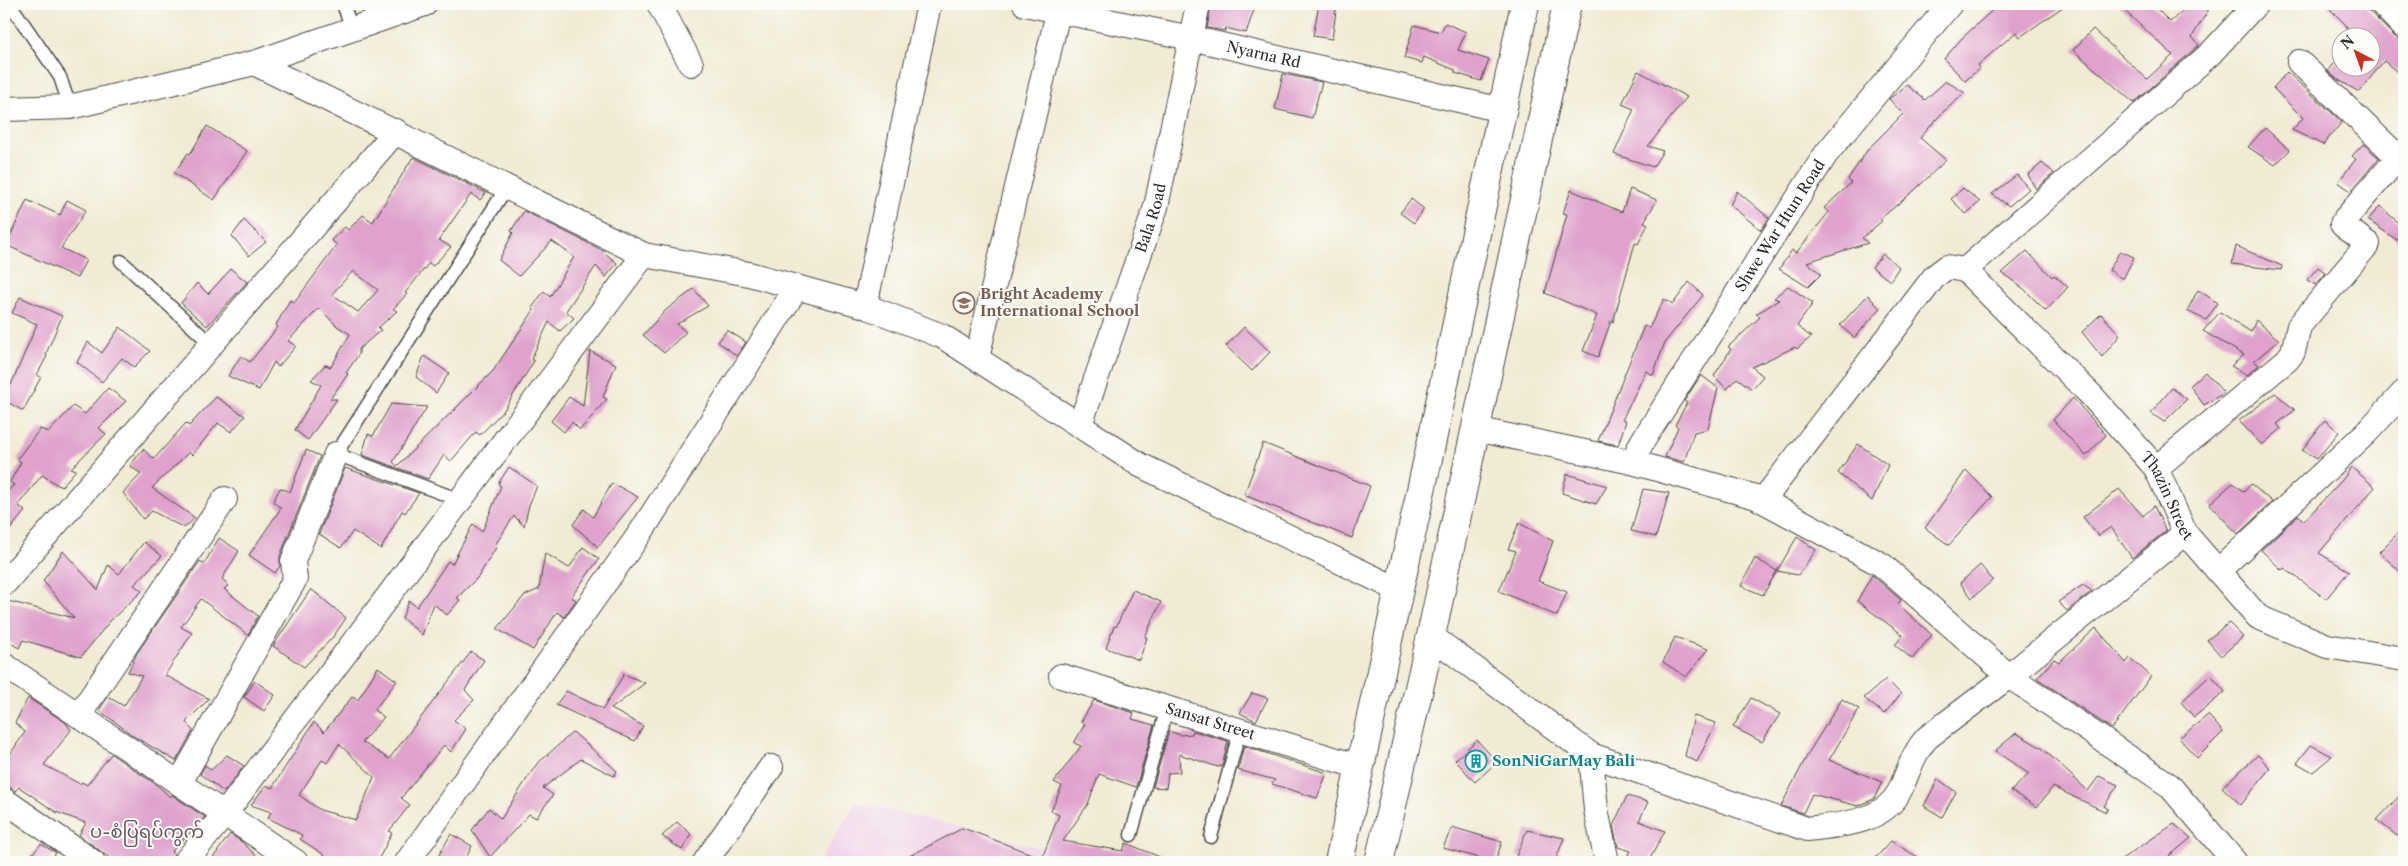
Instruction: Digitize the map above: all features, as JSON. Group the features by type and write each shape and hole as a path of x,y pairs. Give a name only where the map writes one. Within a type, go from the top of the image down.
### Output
{"highway":[{"path":"1339,862 1478,228 1525,4"},
{"path":"1379,862 1431,636 1566,4"},
{"path":"1478,228 1516,237"},
{"path":"1429,454 1468,463"},
{"path":"1374,707 1412,716"}],"street":[{"path":"4,109 70,107 254,63 426,4"},
{"path":"659,4 691,64"},
{"path":"865,306 929,4"},
{"name":"Nyarna Rd","path":"1025,4 1126,14 1192,38 1502,110"},
{"name":"Bala Road","path":"1080,425 1156,206 1198,4"},
{"name":"Shwe War Htun Road","path":"1632,462 1642,442 1826,154 1950,4"},
{"path":"1764,499 1935,276 1947,267 1965,270 2210,54 2256,4"},
{"path":"977,358 1059,8"},
{"path":"2156,468 2287,360 2293,352 2299,326 2368,244 2342,224 2401,155 2299,62"},
{"path":"254,63 396,131 644,255 749,274 797,287 865,306 942,336 1140,465 1399,590"},
{"path":"4,584 396,131"},
{"path":"185,862 224,815 644,255"},
{"name":"Thazin Street","path":"1965,270 2091,395 2156,468 2185,533 2258,617 2327,646 2402,655"},
{"path":"407,862 642,532 797,287"},
{"path":"2218,571 2366,433 2404,392"},
{"path":"1475,429 1632,462 1764,499 1882,565 2009,676 2169,785 2235,862"},
{"path":"180,782 296,579 293,561 336,454"},
{"path":"79,715 225,499"},
{"path":"1431,636 1591,755 1807,830 1861,821 1889,807 1900,791 1921,745 2185,533"},
{"path":"4,665 296,862"},
{"name":"Sansat Street","path":"1061,676 1360,767"},
{"path":"1591,755 1596,810 1607,862"},
{"path":"705,862 771,767"},
{"path":"4,800 93,862"}],"lane":[{"path":"10,4 60,77 70,107"},
{"path":"343,4 352,29"},
{"path":"460,500 336,454 507,186"},
{"path":"121,260 211,344"},
{"path":"1131,835 1167,708"},
{"path":"1210,837 1240,730"}],"shaded area":[{"path":"856,803 963,828 1097,862 819,862"}],"building":[{"path":"1211,4 1256,4 1246,33 1226,28 1225,31 1207,28"},
{"path":"1319,4 1337,4 1332,39 1313,36"},
{"path":"1999,4 2067,4 2020,37 2016,32 1978,65 1980,68 1965,81 1944,59 1961,39"},
{"path":"2117,4 2152,4 2170,22 2190,4 2212,4 2192,37 2199,45 2134,103 2073,50 2093,29 2147,79 2173,55"},
{"path":"2325,4 2362,4 2394,36 2404,41 2404,64 2397,72 2384,61 2380,66 2380,28 2347,28"},
{"path":"1445,23 1466,32 1458,50 1489,60 1481,81 1455,73 1455,70 1424,57 1422,63 1404,58 1414,25 1441,32"},
{"path":"1638,71 1687,97 1648,146 1663,151 1653,167 1614,154 1634,109 1622,104"},
{"path":"2287,72 2342,122 2323,145 2292,130 2303,118 2273,88"},
{"path":"1283,74 1322,82 1312,118 1275,109"},
{"path":"2336,78 2370,78 2359,92"},
{"path":"1946,81 1965,93 1942,113 1920,138 1946,160 1916,189 1880,219 1882,221 1862,238 1868,243 1807,262 1821,274 1808,287 1779,269 1792,250 1796,253 1829,212 1824,208 1851,183 1848,179 1868,149 1903,114 1889,99 1907,85 1925,100"},
{"path":"207,126 247,151 214,200 174,173 188,153 190,154"},
{"path":"2265,128 2290,150 2275,165 2248,147"},
{"path":"2363,144 2379,158 2351,191 2338,182 2356,159 2352,156"},
{"path":"413,157 486,193 480,200 471,194 439,240 451,247 433,266 429,263 405,293 407,294 393,309 397,311 378,328 381,330 359,349 359,354 346,373 348,374 330,399 337,399 308,440 295,430 321,385 311,380 325,365 331,367 350,334 337,326 319,308 288,341 296,346 278,367 274,362 259,390 228,376 241,356 250,362 278,327 276,325 290,300 294,303 337,245 331,240 345,227 348,230 363,215 373,222","holes":["353,271 378,290 358,312 332,294"]},
{"path":"2042,163 2054,173 2036,189 2028,175"},
{"path":"2017,175 2029,189 2009,206 1992,194"},
{"path":"1963,188 1980,202 1966,214 1951,199"},
{"path":"1630,189 1657,200 1644,222 1648,224 1638,244 1635,243 1613,322 1611,321 1598,357 1583,351 1597,315 1545,293 1567,214 1563,213 1571,190 1622,212"},
{"path":"1737,191 1769,218 1761,230 1730,205"},
{"path":"1411,199 1424,209 1414,223 1400,213"},
{"path":"27,200 60,215 67,200 86,210 61,248 86,260 77,278 6,245"},
{"path":"2380,206 2404,228 2404,245 2368,220"},
{"path":"524,211 600,249 617,263 606,277 596,266 566,311 574,318 560,331 549,322 531,359 534,361 504,410 480,435 476,432 451,461 444,455 428,479 362,455 368,434 373,436 391,404 427,407 393,462 397,466 456,410 493,371 534,310 532,308 544,291 550,297 574,257 552,241 519,276 499,260 513,233 511,231"},
{"path":"244,220 266,242 249,256 232,236"},
{"path":"2236,246 2282,266 2281,270 2232,264"},
{"path":"2027,251 2052,277 2054,275 2068,287 2046,311 2024,289 2002,273"},
{"path":"2120,251 2134,257 2123,279 2109,270"},
{"path":"1883,254 1899,267 1890,281 1872,267"},
{"path":"2318,267 2326,273 2316,285 2307,280"},
{"path":"231,269 247,282 207,326 181,303 197,283 208,294"},
{"path":"1689,282 1703,295 1665,342 1653,375 1646,371 1622,420 1626,421 1618,445 1598,441 1644,326 1649,328 1664,299 1673,304"},
{"path":"1788,286 1813,303 1797,326 1811,337 1797,349 1795,347 1752,367 1763,376 1752,389 1737,378 1727,389 1714,376 1731,349 1728,347 1760,317 1756,314 1779,300 1774,298"},
{"path":"694,289 708,306 677,324 686,332 664,353 643,335 666,310"},
{"path":"2198,290 2218,303 2206,320 2187,311"},
{"path":"1868,295 1880,309 1854,338 1840,325"},
{"path":"20,297 62,316 46,354 47,356 37,375 41,377 23,411 4,400 4,381 11,385 37,324 12,313"},
{"path":"2220,312 2251,332 2256,320 2279,340 2254,361 2259,365 2247,375 2231,366 2244,355 2203,331"},
{"path":"2101,314 2120,335 2102,357 2082,332"},
{"path":"120,327 150,351 134,367 122,358 102,382 77,362 88,342 102,353"},
{"path":"1244,327 1270,352 1252,371 1226,346"},
{"path":"727,330 746,342 737,356 718,342"},
{"path":"590,351 616,364 603,397 607,399 580,430 572,422 564,432 551,421 569,397 583,406"},
{"path":"424,356 449,373 436,393 416,377"},
{"path":"2205,372 2224,393 2204,405 2190,386"},
{"path":"1701,375 1718,388 1708,429 1694,432 1684,462 1665,457 1678,427 1675,425 1687,403 1684,401"},
{"path":"108,388 126,401 99,428 106,434 71,468 76,470 61,487 42,475 18,505 25,511 4,537 4,495 14,485 10,482 21,462 17,459 40,429 49,432 73,406 85,414"},
{"path":"2172,388 2187,399 2164,422 2151,413"},
{"path":"2275,393 2295,410 2277,424 2281,429 2262,445 2239,421"},
{"path":"216,397 245,416 231,432 218,423 192,455 189,452 152,488 195,518 184,528 152,511 143,519 123,493 141,474 130,466 143,449 154,459 186,423 189,426"},
{"path":"2073,398 2106,435 2086,456 2053,420"},
{"path":"2325,420 2339,432 2317,459 2302,450"},
{"path":"1263,443 1370,486 1352,538 1244,495"},
{"path":"1858,444 1888,465 1872,501 1838,473"},
{"path":"306,450 320,456 280,556 280,566 275,573 249,555 281,508 273,502 280,488 290,492"},
{"path":"509,467 537,486 529,505 524,526 514,516 495,545 497,546 478,577 457,598 460,600 447,615 434,604 422,635 402,618 409,601 417,607 448,561 452,564 473,524 482,532 501,486 498,484"},
{"path":"2351,467 2375,487 2319,553 2349,571 2326,599 2284,568 2282,570 2261,550 2298,515 2304,521 2344,478"},
{"path":"345,468 419,493 405,513 402,511 381,549 353,531 341,548 319,534"},
{"path":"1966,470 1992,497 1949,545 1925,528"},
{"path":"1567,474 1607,486 1596,504 1562,493"},
{"path":"612,483 638,497 598,547 573,525 584,509 593,517"},
{"path":"2233,483 2244,492 2251,484 2272,502 2238,534 2209,504"},
{"path":"1643,489 1669,493 1656,537 1631,531"},
{"path":"2119,489 2143,516 2154,506 2166,531 2132,558 2111,527 2098,536 2083,517"},
{"path":"1519,523 1553,541 1538,581 1567,592 1557,616 1499,591 1516,551 1508,549"},
{"path":"2404,527 2404,575 2379,552"},
{"path":"1797,537 1816,550 1798,575 1777,571"},
{"path":"219,538 239,551 222,579 229,585 224,589 258,616 248,635 201,599 181,627 192,633 165,675 209,699 186,722 193,731 176,761 135,737 99,710 108,697 124,706 142,676 128,672 137,653 200,561 204,564"},
{"path":"144,542 162,556 134,585 142,591 110,621 81,657 23,640 19,648 4,639 4,600 74,618 43,581 63,551 98,590 108,565 119,574"},
{"path":"583,547 599,559 571,597 576,600 564,617 557,612 533,650 497,629 524,596 539,589 545,553 569,568"},
{"path":"1755,558 1777,571 1763,595 1741,586"},
{"path":"1980,565 1993,580 1972,598 1960,583"},
{"path":"1872,575 1901,600 1898,604 1932,635 1912,659 1895,645 1903,635 1857,601"},
{"path":"2083,585 2092,591 2067,611 2058,602"},
{"path":"311,589 346,618 333,637 304,667 273,646"},
{"path":"1133,590 1161,602 1145,637 1147,638 1139,660 1106,648 1114,626 1116,627"},
{"path":"2229,623 2243,637 2221,656 2207,640"},
{"path":"2096,628 2126,663 2130,658 2151,676 2112,729 2037,678 2054,659 2059,662"},
{"path":"1675,637 1708,649 1686,677 1663,662"},
{"path":"471,652 484,660 465,690 474,700 454,720 466,729 451,752 444,745 401,798 410,805 389,831 392,833 377,862 320,862 326,856 300,839 302,835 268,818 271,812 251,805 266,785 272,788 314,722 324,732 352,697 358,700 378,667 397,681 374,710 384,717 362,742 389,759","holes":["339,744 374,777 356,820 320,810 299,795 322,760 327,763"]},
{"path":"624,674 645,683 611,709 643,726 635,741 556,705 566,691 603,709"},
{"path":"2211,675 2225,692 2194,717 2181,702"},
{"path":"1886,679 1901,694 1884,714 1864,698"},
{"path":"255,681 275,695 264,711 244,697"},
{"path":"1252,693 1268,698 1256,721 1240,713"},
{"path":"28,698 65,722 71,730 44,765 80,784 82,782 87,785 111,754 157,785 170,797 172,795 205,817 171,852 174,854 172,862 115,862 79,835 86,823 56,812 19,787 15,791 4,783 4,763 25,732 15,723"},
{"path":"1751,698 1780,714 1762,742 1733,727"},
{"path":"1842,699 1859,709 1829,760 1882,782 1874,799 1858,806 1812,794 1803,813 1781,806 1809,752"},
{"path":"1094,700 1134,713 1132,719 1154,725 1136,787 1099,774 1088,804 1063,841 1123,851 1126,843 1172,862 898,862 963,828 1042,858 1059,815 1051,811 1062,786 1054,782 1081,746 1074,743 1085,724 1081,722"},
{"path":"2208,715 2223,732 2197,758 2179,738"},
{"path":"1694,716 1716,723 1697,762 1685,756"},
{"path":"1169,731 1180,735 1192,734 1193,731 1228,741 1222,766 1218,767 1179,754 1180,772 1168,773 1166,788 1153,787"},
{"path":"573,732 617,771 614,776 581,759 543,788 553,795 536,818 529,814 490,857 472,830 489,808 501,819 536,765"},
{"path":"2016,733 2042,748 2088,791 2099,776 2118,785 2104,806 2108,809 2106,812 2053,787 2037,807 2011,791 2029,774 1995,751"},
{"name":"SonNiGarMay Bali","path":"1477,740 1497,762 1475,782 1455,760"},
{"path":"2311,745 2332,756 2313,772 2297,763"},
{"path":"1244,746 1327,773 1317,798 1272,784 1275,780 1238,770"},
{"path":"227,755 244,766 224,792 200,774 205,765 211,770"},
{"path":"2258,755 2270,768 2241,805 2222,787"},
{"path":"1938,779 1956,792 1942,817 1924,806"},
{"path":"2404,791 2404,829 2397,836 2377,820"},
{"path":"1627,796 1648,802 1639,821 1665,831 1648,862 1636,862 1626,858 1631,851 1618,847 1613,826"},
{"path":"677,822 691,834 682,850 662,836"},
{"path":"2174,824 2191,838 2162,862 2117,862"},
{"path":"1452,827 1502,842 1495,862 1443,848"},
{"path":"1527,830 1564,838 1555,862 1532,862 1516,856"},
{"path":"230,834 242,842 263,862 210,862"},
{"path":"451,834 472,846 464,862 435,862"},
{"path":"1891,841 1926,862 1872,862"},
{"path":"41,844 56,853 48,862 25,862"}],"place":[{"name":"Bright Academy International School","path":"964,303"},
{"name":"SonNiGarMay Bali","path":"1476,761"}],"district":[{"name":"ပ-စံပြရပ်ကွက်","path":"147,832"}]}
